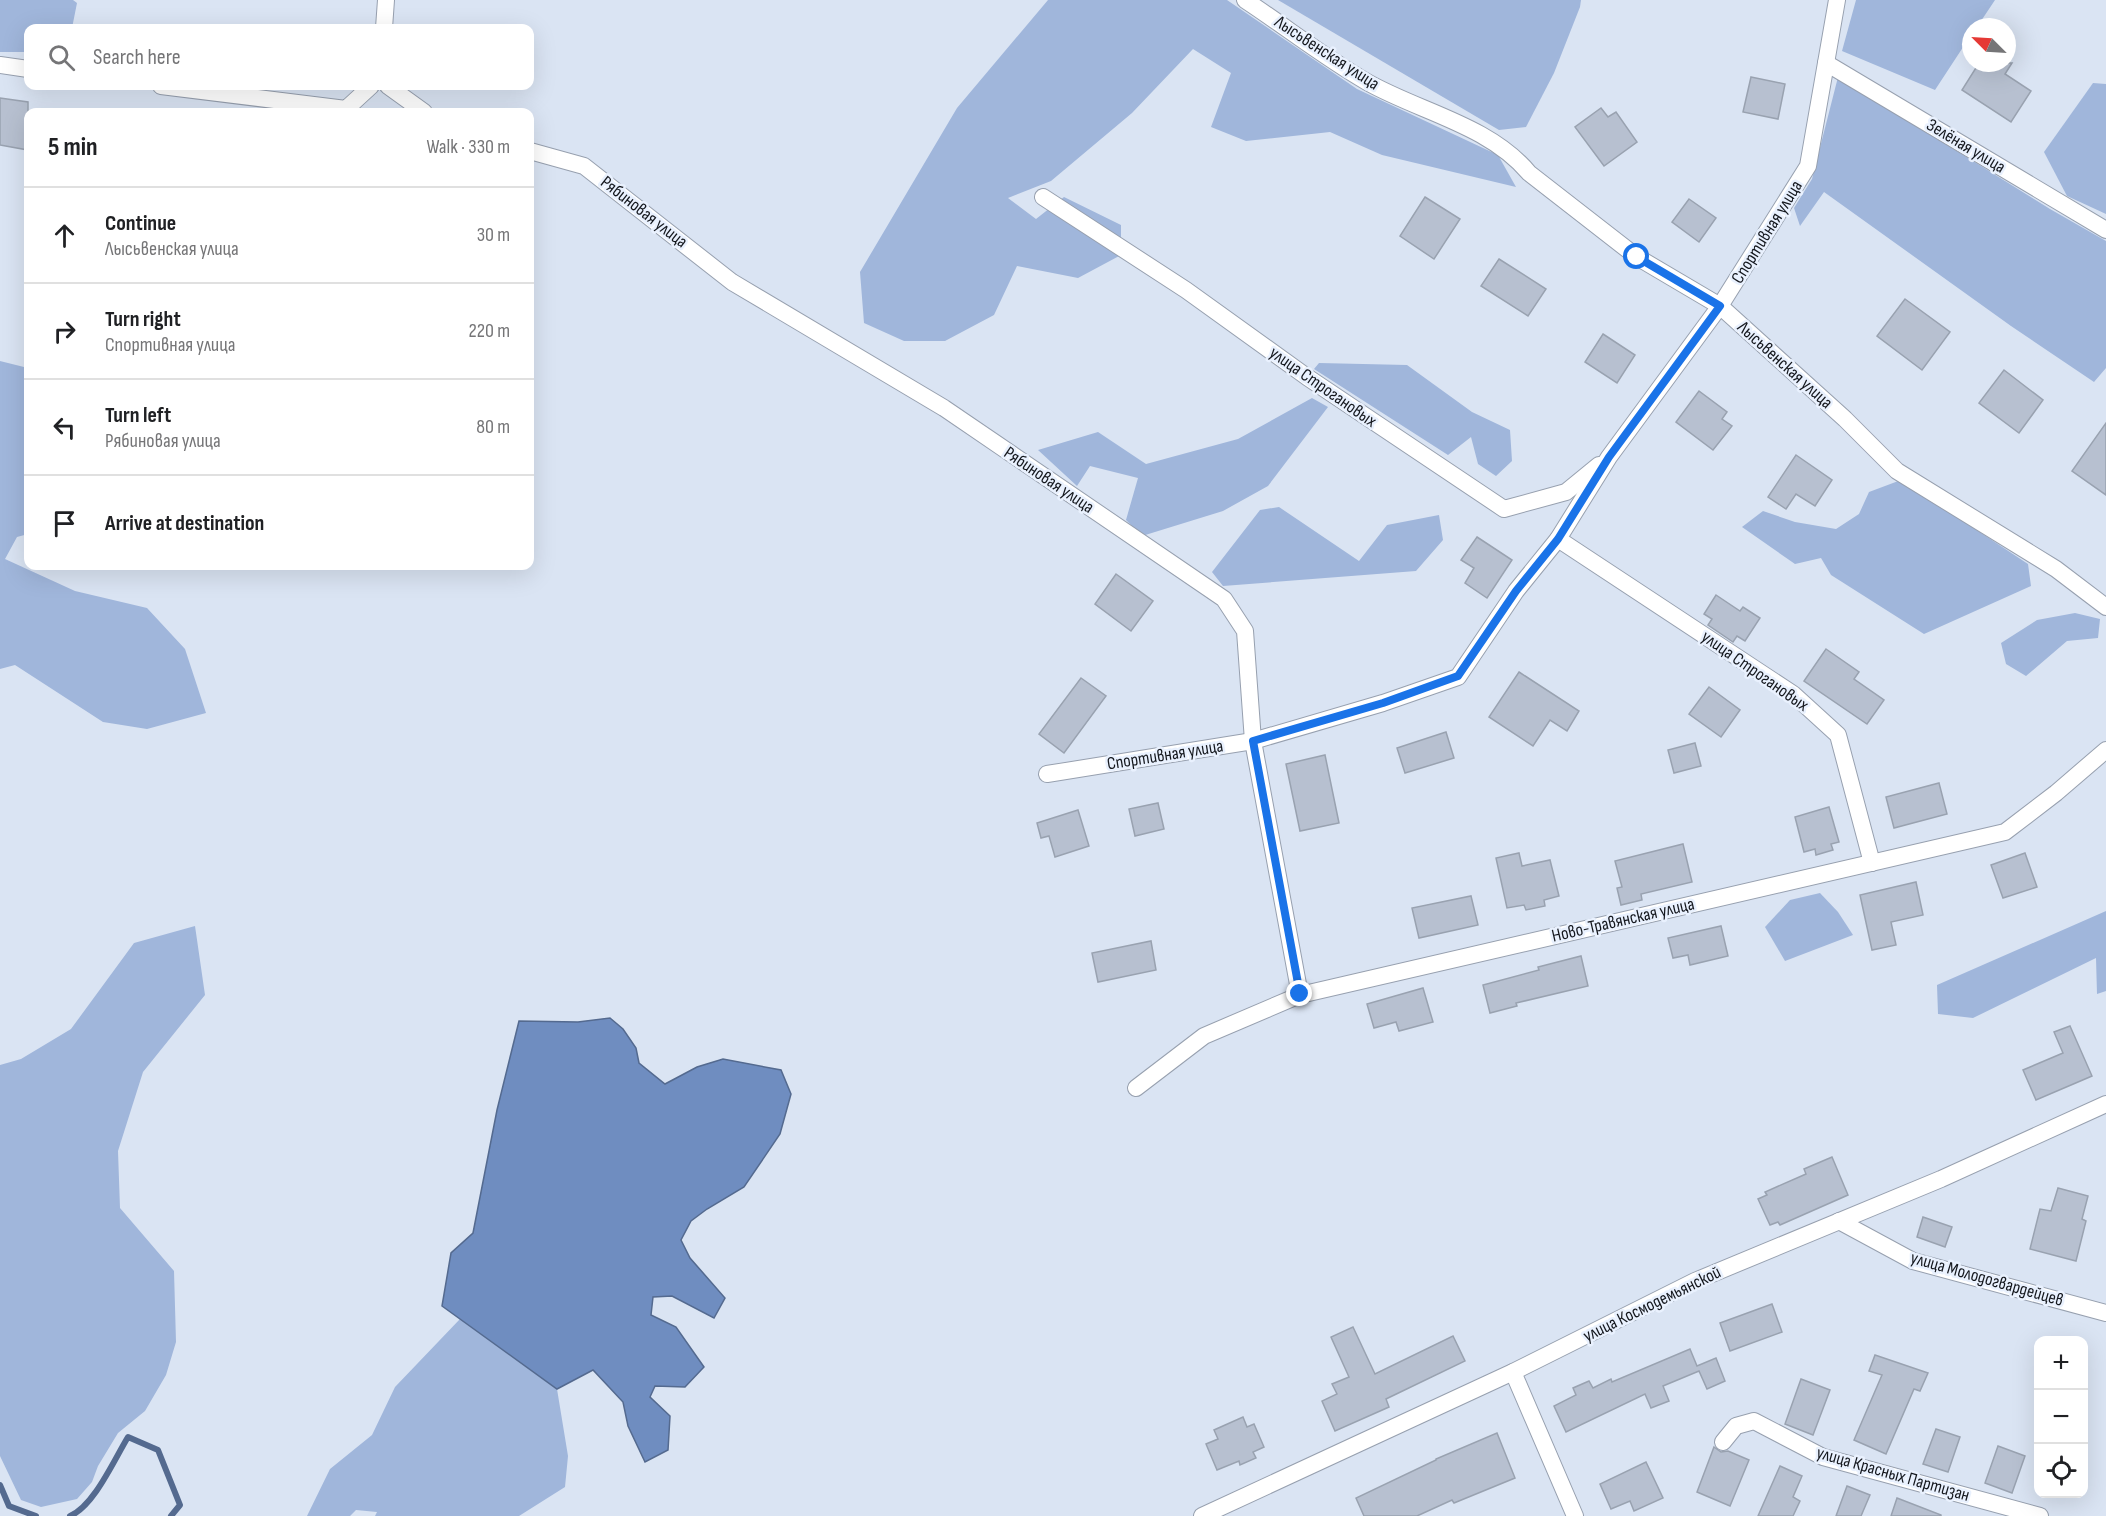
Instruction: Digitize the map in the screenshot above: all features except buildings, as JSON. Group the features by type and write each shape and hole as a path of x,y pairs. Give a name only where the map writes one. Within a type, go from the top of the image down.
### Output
{"street":[{"path":"384,24 386,0"},
{"name":"Лысьвенская улица","path":"1245,0 1367,82 1491,140 1517,159 1529,173 1637,257 1720,306 1845,419 1897,471 2056,569 2106,607"},
{"name":"Спортивная улица","path":"1047,774 1253,741 1383,703 1458,676 1516,591 1558,539 1609,457 1720,306 1808,166 1837,0"},
{"name":"Зелёная улица","path":"1826,63 2106,230"},
{"path":"0,65 24,68"},
{"path":"193,90 338,108"},
{"path":"347,108 367,90"},
{"path":"394,90 418,108"},
{"name":"Рябиновая улица","path":"534,152 584,166 732,282 944,408 1224,599 1245,631 1253,741 1300,994"},
{"name":"улица Строгановых","path":"1043,197 1186,290 1307,377 1504,509 1566,492 1609,457"},
{"name":"улица Строгановых","path":"1558,539 1793,694 1838,735 1872,863"},
{"name":"Ново-Травянская улица","path":"1136,1088 1204,1036 1300,994 2005,832 2056,793 2106,750"},
{"name":"улица Космодемьянской","path":"1202,1516 1514,1372 1695,1281 1941,1179 2106,1104"},
{"name":"улица Молодогвардейцев","path":"1839,1221 1913,1261 2106,1313"},
{"path":"1514,1372 1575,1516"},
{"name":"улица Красных Партизан","path":"1723,1442 1736,1426 1754,1421 1823,1457 2040,1516"}],"shaded area":[{"path":"0,0 73,0 77,3 73,24 24,24 24,52 0,52"},
{"path":"1048,0 1227,0 1357,89 1498,155 1516,187 1382,155 1330,132 1246,141 1211,127 1231,73 1193,49 1132,113 1051,181 1008,198 1036,219 1064,197 1121,225 1121,255 1078,278 1017,266 994,315 945,341 904,341 864,323 860,272 957,108"},
{"path":"1278,0 1581,0 1554,73 1526,127 1499,130"},
{"path":"1856,0 1995,0 1983,18 1962,18 1962,49 1935,90 1842,51"},
{"path":"1838,77 2050,209 2106,241 2106,368 2094,382 2011,326 1824,192 1800,226 1794,208 1812,179"},
{"path":"2093,83 2106,84 2106,214 2067,196 2044,152"},
{"path":"0,361 24,367 24,535 17,537 5,559 24,568 24,570 29,570 75,591 147,608 185,649 206,713 147,729 103,722 15,665 0,669"},
{"path":"1319,363 1407,365 1472,412 1510,430 1512,461 1496,476 1478,464 1471,437 1448,455 1314,369"},
{"path":"1312,398 1328,407 1268,486 1223,511 1142,536 1126,520 1138,478 1090,466 1077,486 1038,450 1098,432 1146,464 1238,439"},
{"path":"1901,480 2028,564 2031,586 1924,634 1831,575 1821,558 1795,564 1742,527 1763,511 1795,522 1836,529 1859,514 1869,492"},
{"path":"1279,507 1359,561 1387,525 1439,515 1443,540 1416,571 1223,586 1212,572 1260,510"},
{"path":"2075,613 2100,619 2098,638 2067,641 2026,676 2006,664 2001,643 2037,620"},
{"path":"1820,893 1838,912 1853,935 1785,961 1765,927 1790,900"},
{"path":"2106,911 2106,991 2097,994 2096,958 1973,1018 1938,1014 1937,985"},
{"path":"195,926 205,995 143,1072 118,1151 120,1208 174,1271 176,1342 166,1375 145,1411 118,1433 98,1466 92,1482 77,1499 41,1507 21,1500 0,1456 0,1065 21,1059 71,1029 134,943"},
{"path":"610,1018 623,1029 636,1048 639,1063 665,1084 697,1067 723,1059 781,1070 791,1094 780,1134 744,1187 691,1221 681,1240 690,1258 725,1298 714,1318 672,1296 653,1297 651,1315 676,1327 704,1367 685,1387 655,1386 650,1397 670,1416 668,1450 645,1462 628,1426 623,1402 593,1370 557,1389 442,1306 451,1253 473,1233 497,1110 519,1021 578,1022"},
{"path":"460,1319 557,1389 568,1456 565,1487 519,1516 375,1516 377,1512 356,1510 350,1516 307,1516 330,1469 372,1435 395,1387"}],"waterway":[{"path":"70,1516 79,1511 95,1493 128,1437 158,1450 180,1505 171,1516"},
{"path":"0,1485 9,1506 36,1516"}],"route":[{"path":"1300,994 1253,741 1383,703 1458,676 1516,591 1558,539 1609,457 1720,306 1637,257"}]}
